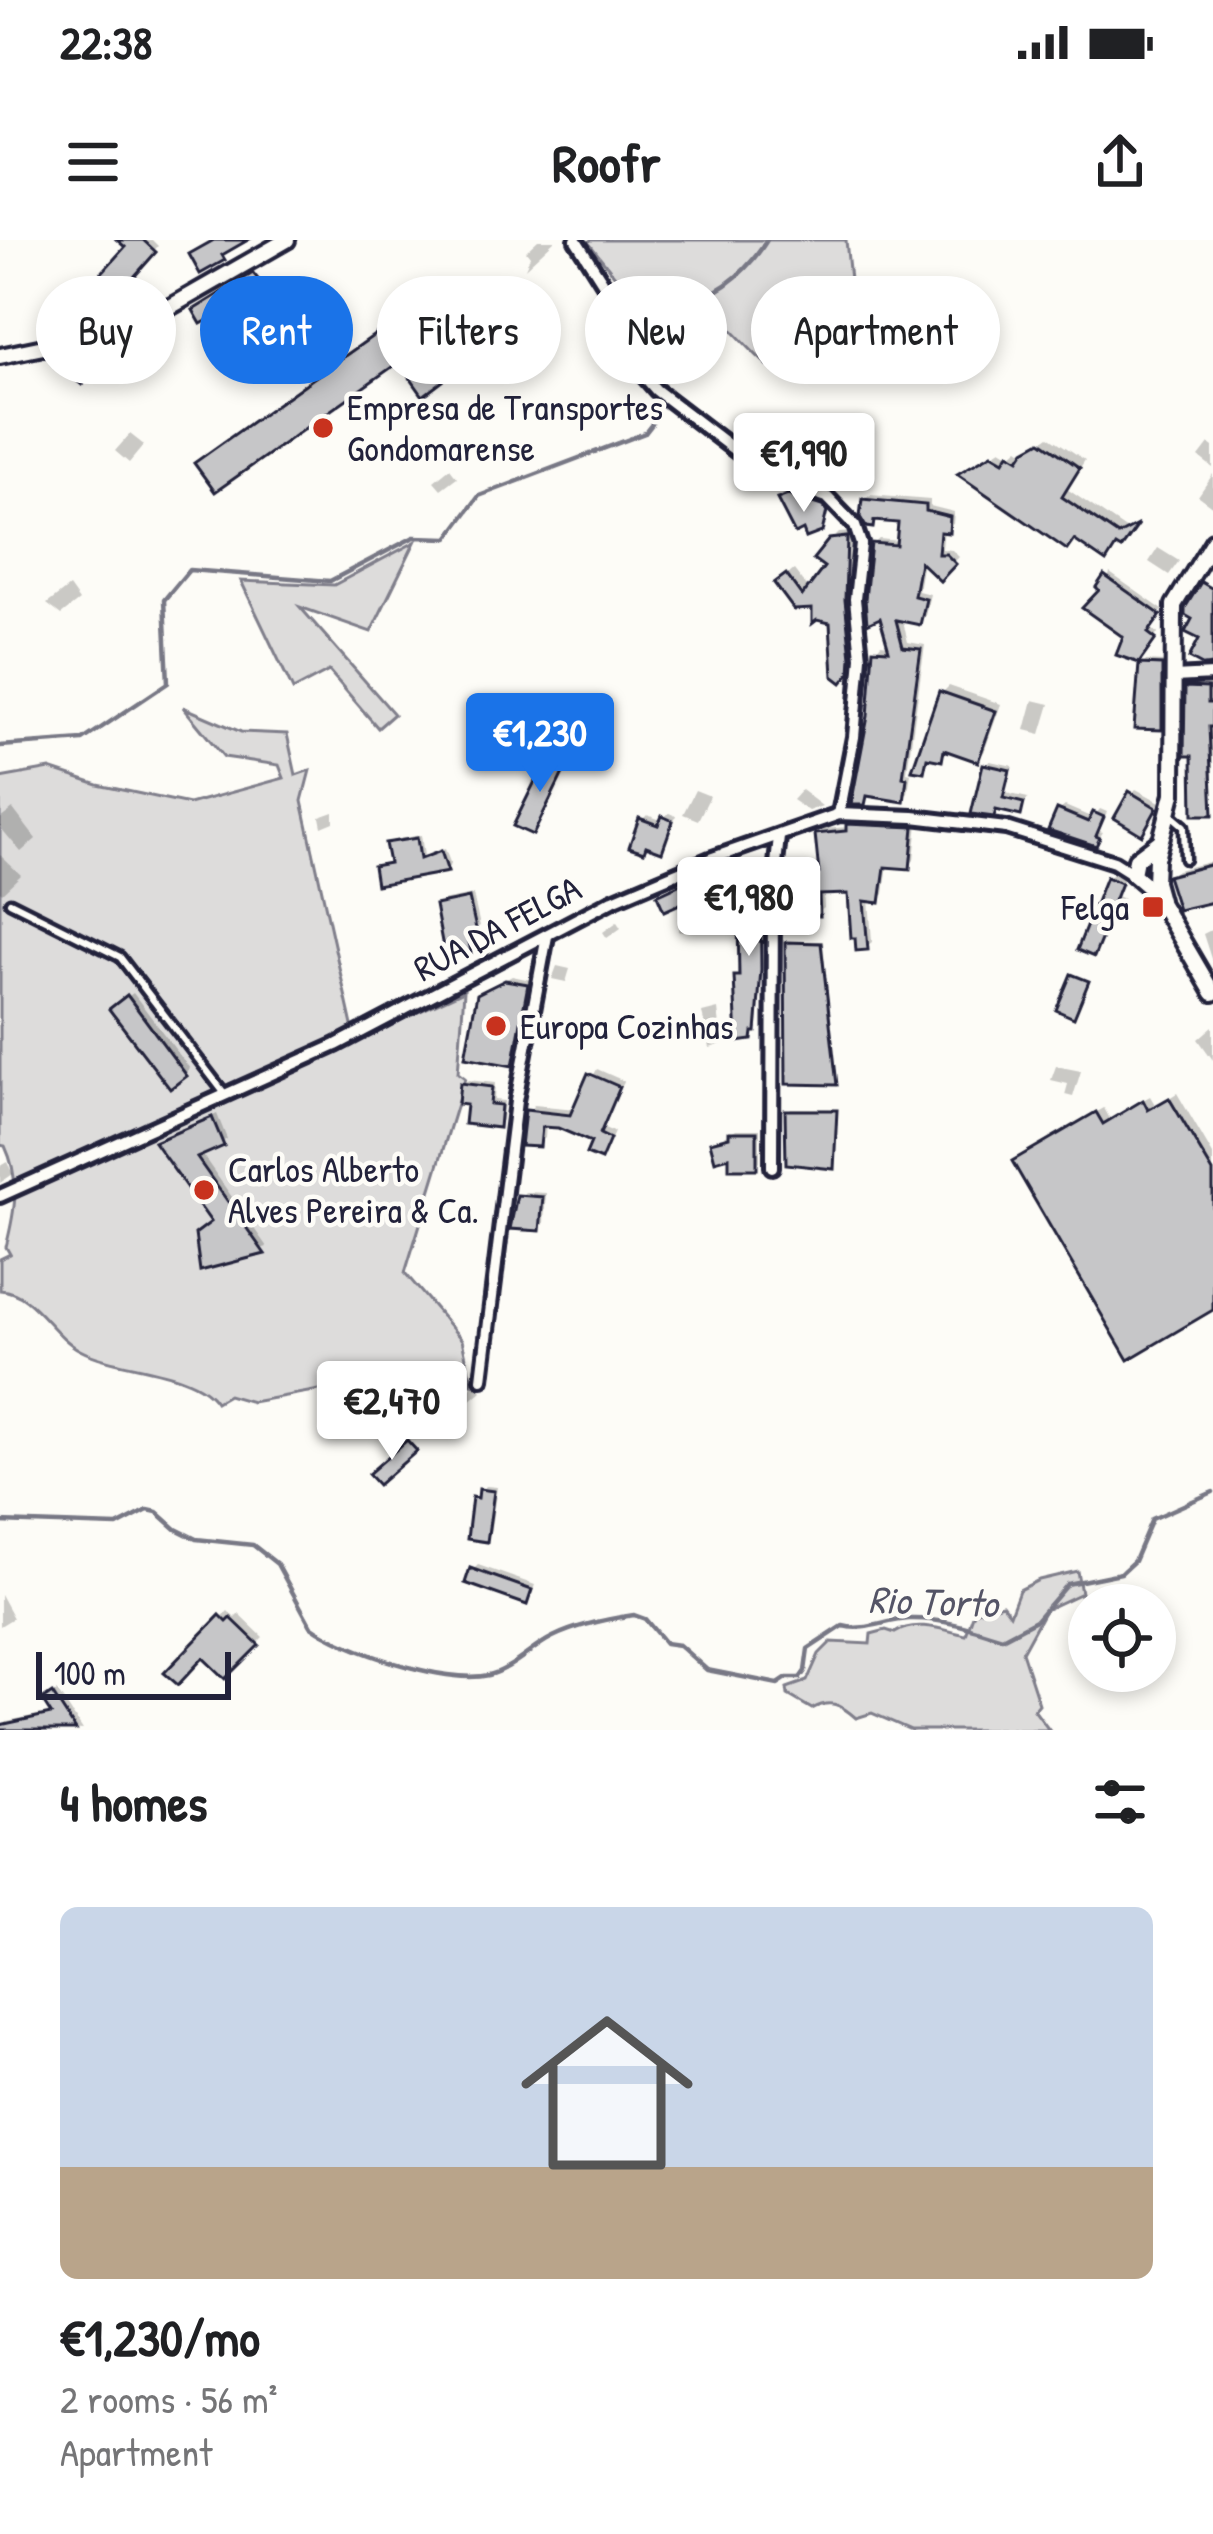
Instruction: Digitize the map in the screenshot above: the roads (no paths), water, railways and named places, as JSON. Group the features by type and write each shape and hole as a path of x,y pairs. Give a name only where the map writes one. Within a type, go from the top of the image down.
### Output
{"street":[{"path":"0,356 122,331 287,240"},
{"path":"576,240 612,297 643,375 656,390 774,480 827,497 855,526 861,544 855,599 861,657 854,737 839,814"},
{"path":"1213,542 1174,605 1171,815 1144,868 1213,993"},
{"path":"1174,677 1213,675"},
{"name":"RUA DA FELGA","path":"0,1196 336,1045 613,900 839,814 913,817 1006,829 1144,868"},
{"path":"772,1167 773,891 779,837"},
{"path":"482,1379 516,1101 547,936"}],"lane":[{"path":"1171,815 1184,826 1184,859"},
{"path":"10,902 120,957 225,1094"}],"waterway":[{"path":"727,283 767,240"},
{"path":"0,746 83,740 168,683 164,600 189,570 330,581 414,537 448,538 479,496 645,433 652,424 651,408"},
{"name":"Rio Torto","path":"0,1522 117,1526 148,1510 196,1539 253,1545 277,1564 311,1626 371,1655 423,1670 489,1675 562,1633 634,1615 645,1619 665,1643 679,1645 707,1670 778,1684 800,1678 808,1649 843,1626 921,1619 1002,1638 1036,1620 1067,1584 1121,1573 1134,1561 1152,1519 1213,1492"}],"place":[{"name":"Empresa de Transportes Gondomarense","path":"323,428"},
{"name":"Felga","path":"1153,907"},
{"name":"Europa Cozinhas","path":"496,1026"},
{"name":"Carlos Alberto Alves Pereira & Ca.","path":"204,1190"}]}
